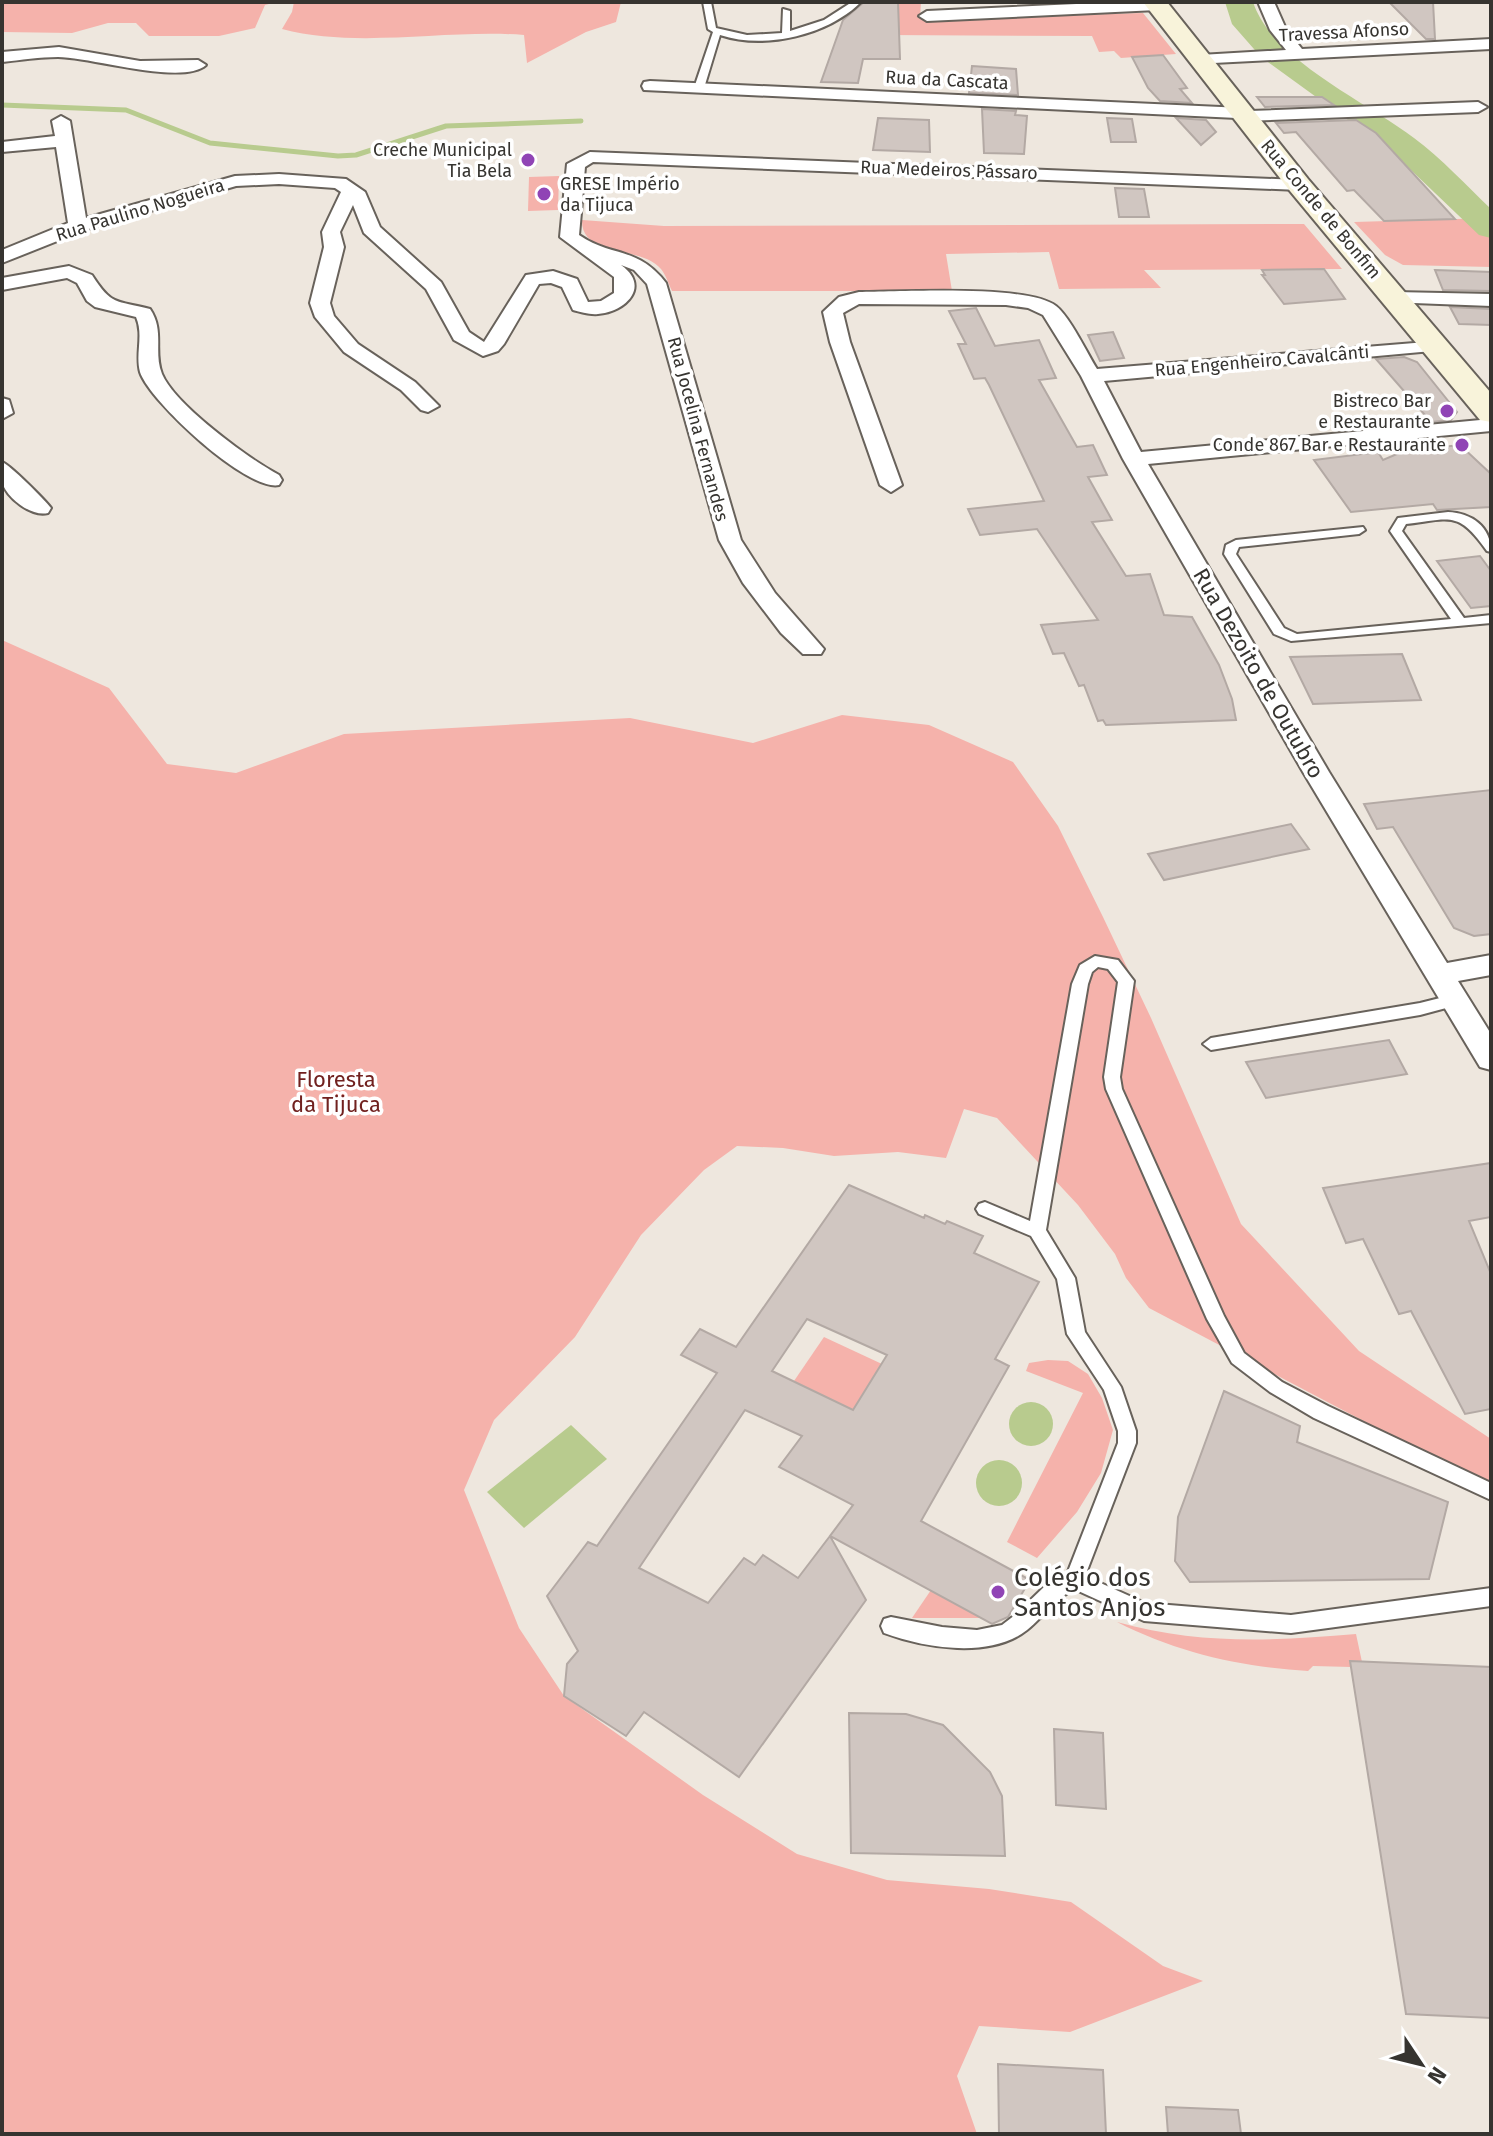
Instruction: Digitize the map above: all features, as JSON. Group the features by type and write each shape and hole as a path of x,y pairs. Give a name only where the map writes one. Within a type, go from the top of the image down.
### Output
{"main road":[{"name":"Rua Conde de Bonfim","path":"1156,4 1299,185 1491,413"}],"street":[{"path":"1266,2 1290,54"},
{"path":"927,16 1156,4"},
{"name":"Travessa Afonso","path":"1200,60 1491,44"},
{"path":"2,57 59,52 150,67 198,65"},
{"name":"Rua da Cascata","path":"650,86 1244,114 1478,107"},
{"path":"2,147 62,131 78,226"},
{"name":"Rua Medeiros Pássaro","path":"569,237 576,164 582,159 599,156 1299,185"},
{"name":"Rua Paulino Nogueira","path":"2,257 78,226 235,181 320,180 352,189"},
{"path":"428,406 408,386 351,348 325,317 320,303 334,247 331,232 352,189 359,196 371,229 434,286 461,336 483,350 494,345 522,292 533,279 553,277 570,283 580,306 589,309 608,307 620,298 626,284 623,275 569,237"},
{"name":"Rua Jocelina Fernandes","path":"569,237 641,266 656,283 730,540 754,579 797,636 812,649"},
{"path":"2,284 69,272 85,279 94,297 102,303 143,313 150,325 147,350 151,373 162,392 239,459 271,480"},
{"name":"Rua Dezoito de Outubro","path":"891,485 840,342 833,312 846,301 859,298 1021,301 1050,311 1091,376 1134,459 1316,772 1491,1059"},
{"path":"1395,298 1491,300"},
{"name":"Rua Engenheiro Cavalcânti","path":"1091,376 1432,345"},
{"path":"2,404 2,413"},
{"path":"1134,459 1491,425"},
{"path":"2,469 24,496 40,508"},
{"path":"1440,974 1491,965"}],"lane":[{"path":"707,2 709,24 717,32 786,35 839,17 857,2"},
{"path":"786,11 786,35"},
{"path":"699,88 717,32"},
{"path":"1460,622 1396,531 1397,526 1402,521 1455,516 1472,523 1491,548"},
{"path":"1359,530 1236,544 1230,548 1230,554 1279,631 1287,636 1491,619"},
{"path":"1037,1231 1080,984 1085,969 1095,961 1103,960 1121,971 1126,981 1112,1077 1114,1089 1216,1319 1238,1358 1276,1387 1321,1412 1491,1492"},
{"path":"1211,1044 1420,1009 1456,1000"},
{"path":"891,1626 990,1640 1007,1634 1046,1594 1074,1580 1127,1443 1127,1431 1112,1387 1076,1334 1066,1278 1037,1231 985,1209"},
{"path":"1074,1580 1144,1612 1291,1624 1491,1597"}],"green space":[{"path":"2,2 277,2 265,5 255,28 219,36 149,36 136,23 108,23 72,33 2,32"},
{"path":"294,2 621,2 616,22 586,32 527,63 524,35 341,38 282,29"},
{"path":"874,2 921,2 920,19 1143,13 1176,54 1121,58 1114,51 1099,52 1092,36 883,35"},
{"name":"GRESE Império da Tijuca","path":"559,176 558,210 528,211 529,177"},
{"path":"1491,218 1491,267 1403,265 1385,255 1354,222"},
{"path":"582,220 664,226 1304,224 1342,269 1144,270 1161,288 1059,289 1049,252 946,254 952,291 672,291 661,269 640,257 591,240 584,232"},
{"name":"Floresta da Tijuca","path":"2,640 109,688 167,764 236,773 344,734 630,718 753,743 842,715 929,725 1013,762 1058,826 1103,917 1241,1224 1359,1351 1491,1439 1491,1488 1149,1308 1126,1278 1115,1254 1078,1205 997,1118 964,1109 946,1158 898,1152 834,1156 783,1148 737,1146 704,1170 641,1235 575,1337 494,1420 464,1490 519,1628 564,1696 703,1795 797,1854 887,1880 989,1889 1071,1902 1163,1966 1203,1981 1070,2032 979,2026 957,2076 977,2134 2,2134"},
{"path":"824,1337 882,1364 853,1410 794,1381"},
{"path":"1068,1361 1088,1374 1102,1398 1113,1430 1101,1473 1077,1512 1037,1558 1007,1542 1083,1393 1026,1371 1029,1363"},
{"path":"931,1590 982,1618 912,1618"},
{"path":"1117,1622 1207,1638 1356,1634 1362,1662 1351,1661 1351,1667 1313,1666 1308,1671 1258,1666 1187,1650"}],"shaded area":[{"path":"1031,1402 1047,1408 1053,1424 1047,1440 1031,1446 1015,1440 1009,1424 1015,1408"},
{"path":"571,1425 607,1459 524,1528 487,1492"},
{"path":"999,1460 1015,1467 1022,1483 1015,1499 999,1506 983,1499 976,1483 983,1467"}],"building":[{"path":"864,2 898,2 900,59 863,59 858,83 821,82 843,20"},
{"path":"1389,2 1433,2 1435,39 1426,39"},
{"path":"1163,55 1187,88 1180,89 1192,103 1160,101 1148,88 1132,57"},
{"path":"972,66 1016,69 1018,95 969,93"},
{"path":"1257,97 1322,97 1334,105 1265,107"},
{"path":"982,109 1016,111 1015,115 1027,116 1024,154 984,153"},
{"path":"878,118 929,120 930,152 873,150"},
{"path":"1107,118 1132,119 1136,142 1111,142"},
{"path":"1176,118 1206,120 1216,132 1201,145"},
{"path":"1356,120 1376,133 1455,219 1384,221 1354,190 1347,191 1296,132 1284,133 1276,123"},
{"path":"1115,188 1144,189 1149,217 1119,217"},
{"path":"1324,269 1345,299 1284,304 1262,275 1265,275 1262,270"},
{"path":"1435,270 1491,272 1491,291 1443,290"},
{"path":"1450,307 1491,309 1491,325 1459,324"},
{"path":"976,308 995,346 1039,340 1056,378 1039,380 1077,447 1093,445 1107,475 1088,477 1112,520 1092,522 1126,576 1150,574 1164,615 1192,617 1219,665 1236,720 1106,725 1103,720 1098,721 1084,685 1079,686 1064,653 1053,654 1041,625 1098,620 1037,529 980,535 968,509 1044,501 989,385 985,378 974,379 958,344 966,344 949,311"},
{"path":"1113,332 1124,358 1100,361 1088,335"},
{"path":"1404,357 1417,362 1457,412 1451,420 1431,422 1376,359"},
{"path":"1460,445 1491,474 1491,507 1437,510 1433,504 1351,512 1314,460 1378,452 1383,460 1404,451"},
{"path":"1480,556 1491,571 1491,606 1471,608 1437,561"},
{"path":"1402,654 1421,700 1313,704 1290,657"},
{"path":"1491,790 1491,934 1474,936 1454,928 1393,827 1377,829 1364,804"},
{"path":"1291,824 1309,849 1164,880 1148,854"},
{"path":"1389,1040 1407,1074 1266,1098 1246,1062"},
{"path":"1491,1163 1491,1217 1469,1221 1491,1274 1491,1409 1465,1414 1411,1311 1399,1314 1363,1239 1346,1243 1323,1188"},
{"path":"849,1185 924,1218 925,1215 945,1224 947,1221 983,1236 974,1253 1039,1282 995,1359 1009,1366 921,1521 1030,1580 1008,1617 992,1624 830,1536 866,1600 739,1777 644,1712 626,1736 564,1696 567,1664 578,1651 547,1596 588,1542 597,1546 717,1373 681,1355 700,1329 736,1347","holes":["807,1319 887,1355 853,1410 772,1371","745,1410 802,1436 779,1467 853,1505 798,1578 763,1555 755,1565 744,1558 708,1603 639,1568"]},
{"path":"1224,1391 1300,1426 1297,1442 1448,1502 1429,1579 1190,1582 1175,1561 1178,1517"},
{"path":"1350,1661 1491,1667 1491,2018 1406,2014"},
{"path":"849,1713 906,1714 943,1725 990,1772 1002,1796 1005,1856 851,1853"},
{"path":"1054,1729 1103,1733 1106,1809 1056,1805"},
{"path":"998,2064 1103,2070 1106,2134 999,2134"},
{"path":"1166,2107 1238,2110 1241,2134 1168,2134"}],"waterway":[{"path":"1239,2 1246,24 1271,51"},
{"path":"1280,59 1349,109"},
{"path":"2,105 126,110 210,143 338,156 356,155 446,126 581,121"},
{"path":"1355,113 1403,145 1444,182"},
{"path":"1446,184 1491,228"}],"place":[{"name":"Creche Municipal Tia Bela","path":"528,160"},
{"name":"GRESE Império da Tijuca","path":"544,194"},
{"name":"Bistreco Bar e Restaurante","path":"1447,411"},
{"name":"Conde 867 Bar e Restaurante","path":"1462,445"},
{"name":"Colégio dos Santos Anjos","path":"998,1592"}]}
